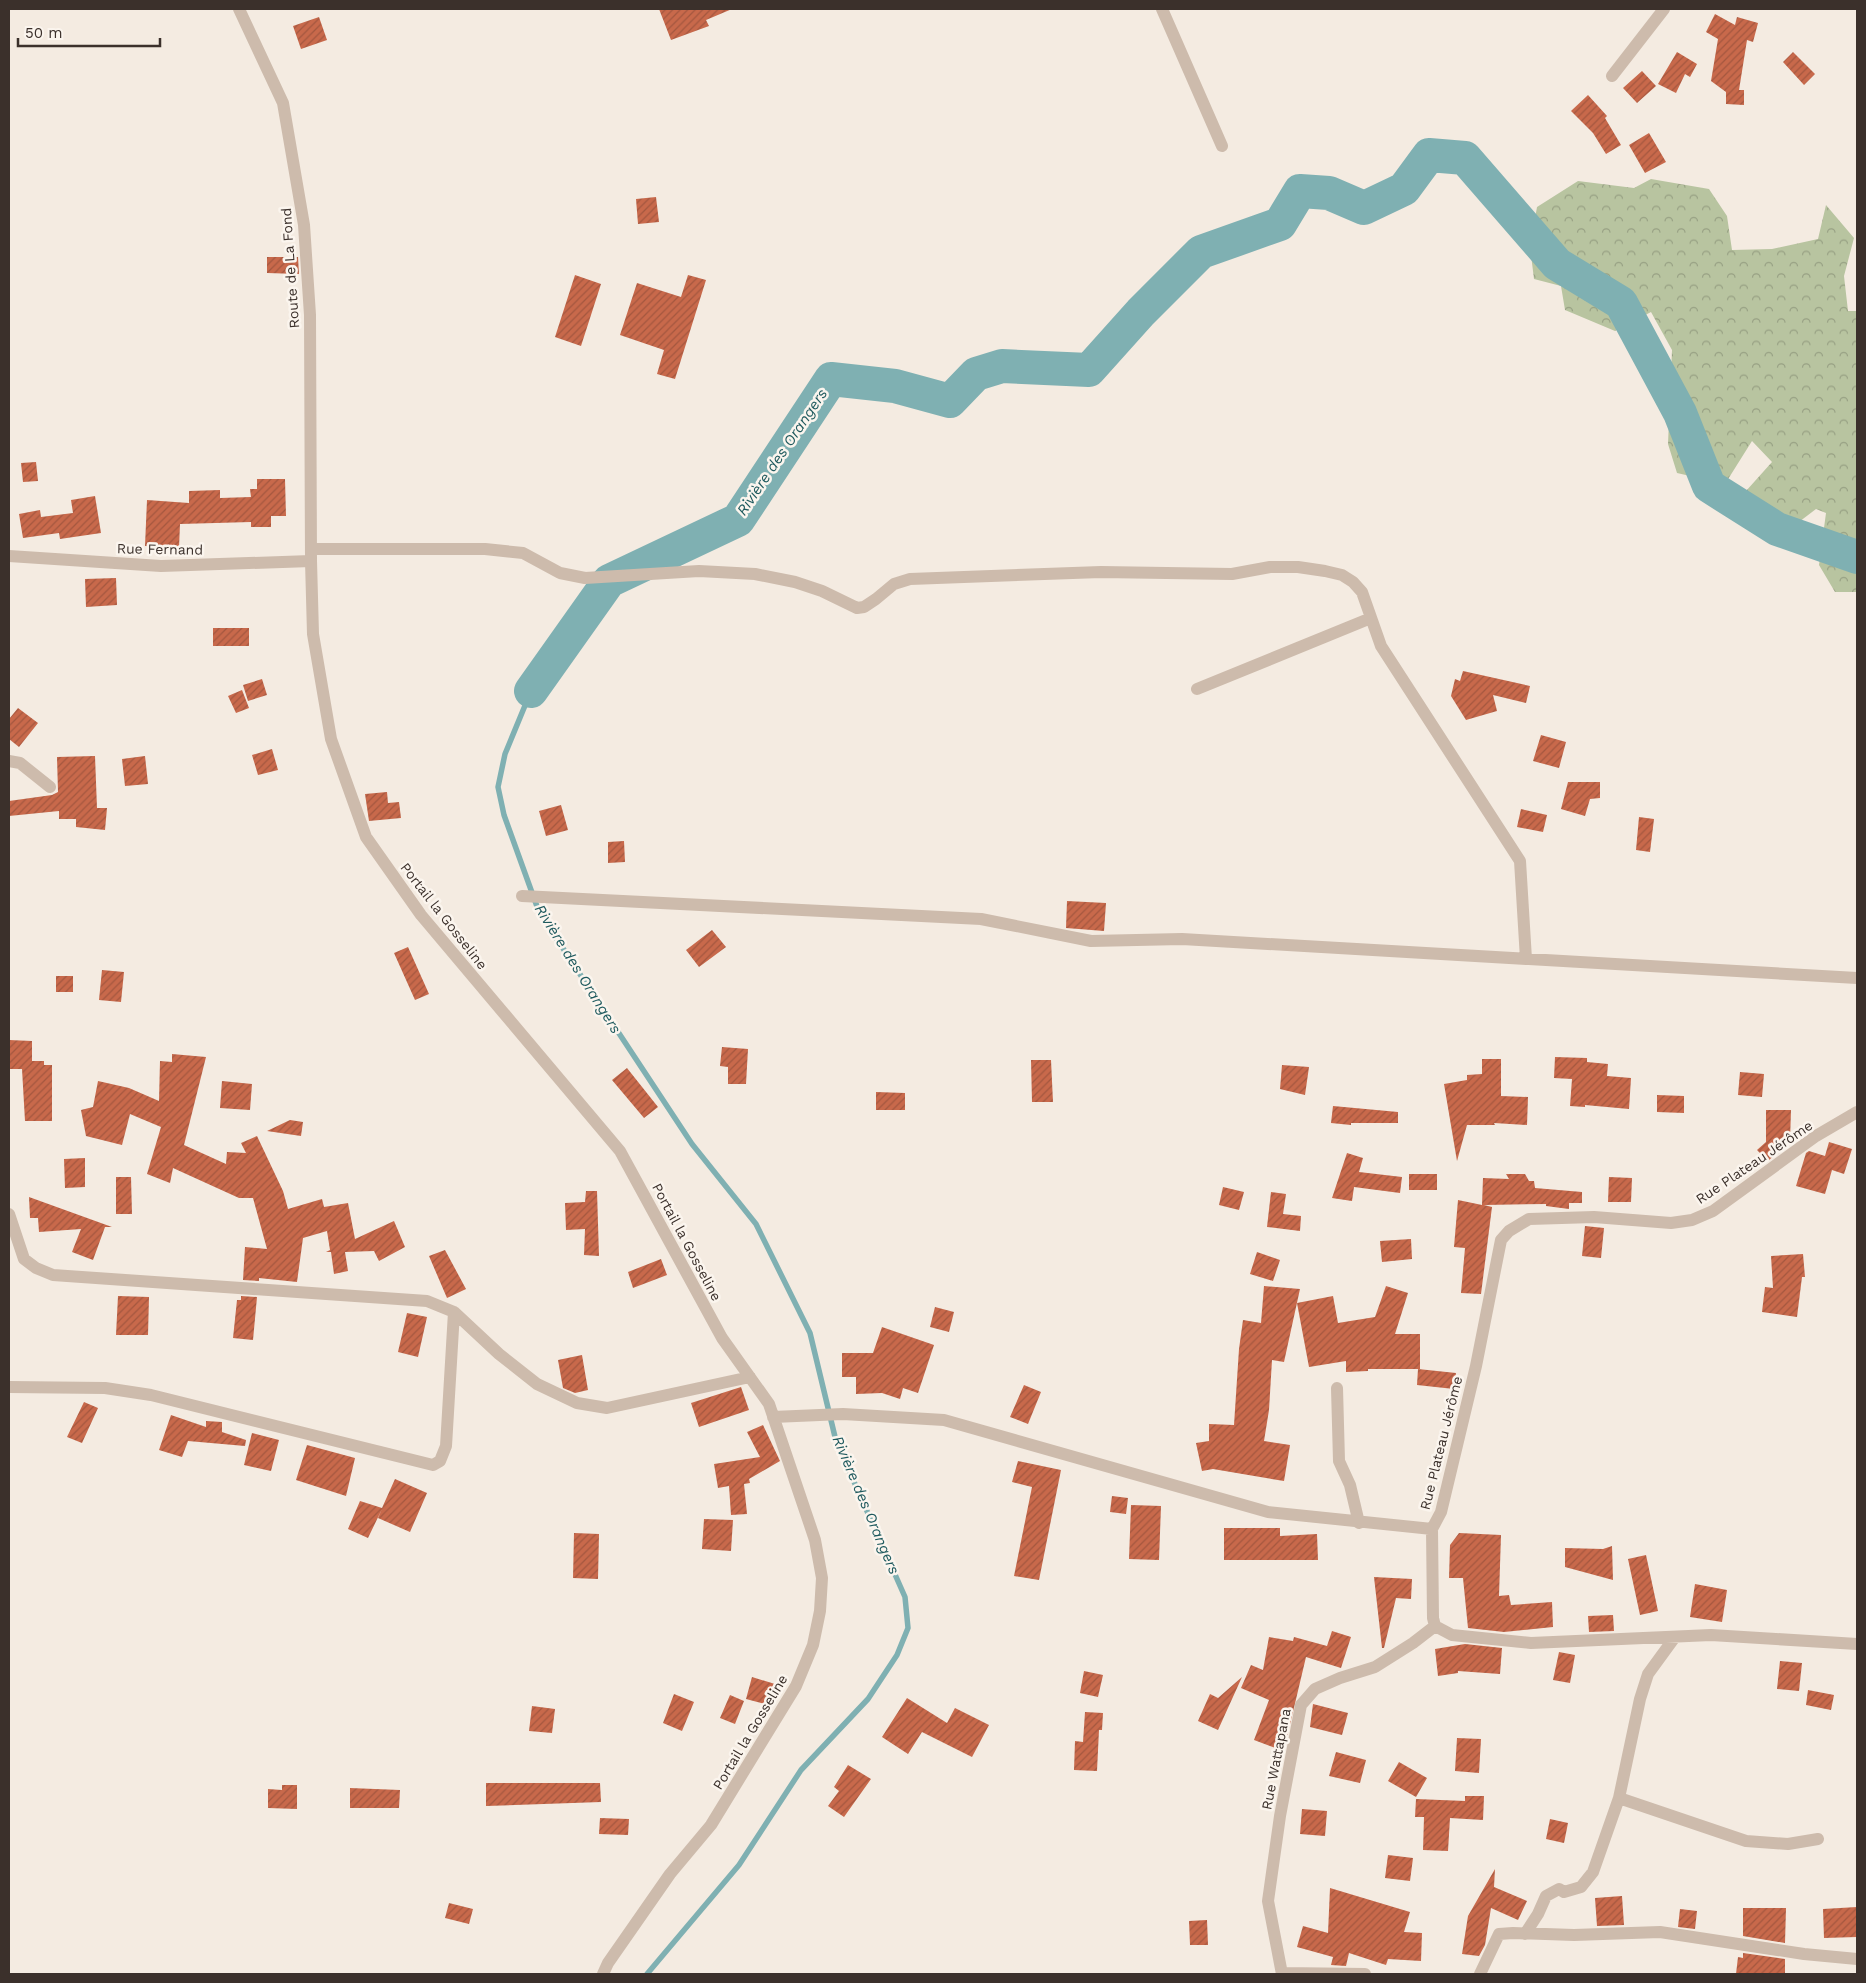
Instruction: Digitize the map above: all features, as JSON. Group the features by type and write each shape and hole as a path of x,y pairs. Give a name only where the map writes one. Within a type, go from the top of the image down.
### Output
{"street":[{"name":"Route de La Fond","path":"238,9 282,103 304,225 310,315 311,549"},
{"path":"1162,9 1222,146"},
{"path":"1612,76 1664,9"},
{"name":"Rue Fernand","path":"9,556 162,566 311,549 485,549 523,553 570,577 585,578 699,571 755,574 796,582 822,591 857,608 864,607 894,584 910,579 1101,572 1232,574 1270,567 1298,567 1325,570 1342,575 1353,582 1362,592 1371,618"},
{"name":"Portail la Gosseline","path":"311,549 313,634 331,739 366,836 420,915 620,1151 722,1338 768,1404 815,1540 822,1578 820,1610 813,1645 796,1686 711,1825 670,1874 608,1963 603,1974"},
{"path":"1197,689 1371,618 1381,646 1520,861 1526,959"},
{"path":"9,761 20,763 50,788"},
{"path":"522,896 981,919 1091,941 1182,940 1857,978"},
{"name":"Rue Plateau Jérôme","path":"1435,1626 1433,1618 1432,1529 1441,1512 1476,1366 1501,1240 1509,1230 1529,1219 1594,1217 1670,1223 1692,1220 1713,1210 1816,1136 1857,1112"},
{"path":"9,1214 24,1259 52,1276 428,1300 454,1312 499,1354 537,1384 577,1403 607,1408 750,1377"},
{"path":"9,1387 105,1388 151,1395 433,1465 440,1461 446,1446 454,1312"},
{"path":"1337,1388 1339,1461 1350,1484 1360,1522"},
{"path":"773,1417 843,1414 944,1420 1268,1512 1432,1529"},
{"path":"1435,1626 1452,1635 1531,1642 1711,1635 1857,1644"},
{"name":"Rue Wattapana","path":"1282,1974 1268,1901 1280,1816 1301,1705 1315,1689 1340,1678 1375,1667 1413,1644 1435,1626"},
{"path":"1525,1934 1538,1914 1546,1896 1559,1889 1564,1892 1572,1891 1581,1887 1590,1878 1618,1798 1640,1699 1648,1674 1675,1636"},
{"path":"1618,1798 1746,1841 1788,1844 1818,1839"},
{"path":"1480,1974 1499,1934 1574,1935 1660,1932 1804,1954 1857,1959"},
{"path":"1282,1974 1365,1974"}],"green space":[{"path":"1651,179 1709,189 1727,216 1732,250 1772,249 1818,239 1826,205 1854,238 1844,276 1848,311 1857,311 1857,592 1835,592 1819,565 1826,513 1816,509 1795,525 1764,515 1746,491 1772,462 1752,441 1725,484 1677,473 1668,444 1672,350 1651,312 1615,331 1565,310 1561,286 1534,279 1530,247 1537,207 1578,181 1634,188"}],"building":[{"path":"659,9 732,9 706,20 709,26 671,40"},
{"path":"1715,14 1735,25 1737,17 1758,23 1753,42 1747,40 1739,90 1744,90 1744,105 1726,104 1726,92 1711,81 1718,39 1706,32"},
{"path":"319,17 327,40 301,49 293,26"},
{"path":"1677,52 1697,64 1690,77 1685,74 1676,93 1658,84"},
{"path":"1793,52 1815,74 1804,85 1783,62"},
{"path":"1642,71 1656,86 1637,103 1623,88"},
{"path":"1588,95 1607,116 1605,118 1621,145 1606,154 1593,133 1571,111"},
{"path":"1649,133 1666,162 1645,173 1629,145"},
{"path":"656,197 659,222 638,224 636,199"},
{"path":"267,257 298,257 299,274 267,273"},
{"path":"575,275 601,284 581,346 555,337"},
{"path":"688,275 706,280 675,379 657,374 664,350 620,335 637,283 681,297"},
{"path":"36,462 38,481 23,482 21,463"},
{"path":"257,479 285,479 286,516 271,516 271,527 251,527 251,522 180,524 179,548 145,546 147,500 189,503 189,491 220,490 220,498 251,497 250,489 257,489"},
{"path":"95,496 101,533 60,539 59,533 23,538 19,514 40,510 41,517 73,513 71,500"},
{"path":"116,578 117,605 86,607 85,579"},
{"path":"213,628 249,628 249,646 213,646"},
{"path":"1463,671 1530,686 1526,703 1493,695 1497,711 1466,720 1451,696 1455,679 1460,681"},
{"path":"262,679 267,695 248,701 243,685"},
{"path":"242,690 249,708 236,713 228,696"},
{"path":"18,708 38,723 19,747 9,739 9,719"},
{"path":"1541,735 1566,742 1559,768 1533,761"},
{"path":"272,749 278,770 258,775 252,755"},
{"path":"95,756 97,808 107,808 105,830 76,827 76,819 59,819 59,811 9,816 9,801 52,795 58,792 57,757"},
{"path":"145,756 148,784 125,786 122,759"},
{"path":"1568,782 1600,782 1600,798 1590,799 1585,816 1561,809"},
{"path":"387,792 388,803 399,802 401,818 369,821 365,794"},
{"path":"561,805 568,830 546,836 539,811"},
{"path":"1521,809 1547,815 1543,832 1517,827"},
{"path":"1639,817 1654,819 1650,852 1636,850"},
{"path":"624,841 625,862 608,863 608,842"},
{"path":"1067,901 1106,903 1104,931 1066,928"},
{"path":"712,930 726,947 699,967 686,950"},
{"path":"408,947 429,994 415,1000 394,953"},
{"path":"102,970 124,972 121,1002 99,1000"},
{"path":"56,976 73,976 73,992 56,992"},
{"path":"9,1040 32,1041 32,1061 44,1061 44,1065 52,1065 52,1121 25,1121 22,1069 9,1069"},
{"path":"722,1047 748,1049 746,1084 728,1084 728,1067 720,1066"},
{"path":"172,1054 206,1057 184,1145 226,1164 227,1152 246,1153 241,1143 257,1136 283,1191 288,1209 322,1199 324,1207 348,1203 355,1239 394,1221 405,1247 379,1261 374,1251 345,1252 348,1271 334,1274 331,1252 326,1252 330,1250 327,1231 303,1238 297,1282 259,1278 259,1281 243,1280 245,1247 267,1249 253,1198 239,1198 173,1168 170,1183 147,1174 161,1127 130,1114 122,1145 86,1136 81,1110 93,1107 98,1081 129,1088 159,1101 160,1061 172,1062"},
{"path":"1555,1057 1587,1058 1587,1062 1608,1064 1607,1076 1631,1078 1629,1109 1585,1105 1585,1107 1570,1106 1572,1079 1554,1078"},
{"path":"1482,1059 1501,1059 1501,1096 1528,1097 1527,1125 1494,1123 1495,1125 1467,1125 1457,1161 1444,1084 1467,1080 1467,1075 1482,1074"},
{"path":"1031,1060 1051,1060 1053,1102 1032,1102"},
{"path":"1282,1065 1309,1067 1305,1095 1280,1089"},
{"path":"627,1068 658,1107 644,1118 612,1080"},
{"path":"1740,1072 1764,1074 1762,1097 1738,1095"},
{"path":"222,1081 252,1084 250,1110 220,1108"},
{"path":"876,1092 905,1093 905,1110 876,1110"},
{"path":"1657,1095 1684,1096 1684,1113 1657,1112"},
{"path":"1333,1106 1398,1112 1398,1123 1351,1123 1351,1125 1331,1123"},
{"path":"1766,1110 1791,1110 1790,1141 1768,1161 1757,1150 1766,1142"},
{"path":"290,1120 303,1122 301,1136 267,1131"},
{"path":"1829,1142 1852,1149 1844,1174 1832,1170 1825,1194 1796,1186 1806,1153 1809,1151 1825,1156"},
{"path":"1347,1153 1363,1158 1359,1172 1402,1177 1400,1193 1354,1187 1352,1201 1332,1198"},
{"path":"85,1158 85,1187 65,1188 64,1159"},
{"path":"1409,1174 1437,1174 1437,1190 1409,1190"},
{"path":"1506,1174 1525,1174 1529,1181 1534,1181 1535,1188 1582,1192 1582,1203 1569,1203 1569,1209 1546,1206 1546,1204 1484,1205 1492,1207 1481,1294 1461,1293 1465,1248 1454,1247 1458,1200 1482,1205 1483,1178 1509,1179"},
{"path":"116,1177 131,1177 132,1214 116,1214"},
{"path":"1609,1177 1632,1178 1631,1202 1608,1202"},
{"path":"1223,1187 1244,1192 1239,1210 1219,1205"},
{"path":"586,1191 597,1191 599,1256 584,1255 585,1229 566,1230 565,1203 585,1202"},
{"path":"1271,1192 1286,1194 1283,1214 1301,1216 1300,1231 1267,1227"},
{"path":"29,1197 112,1227 105,1227 93,1260 72,1252 81,1229 39,1232 38,1218 30,1218"},
{"path":"1585,1226 1604,1228 1601,1258 1582,1256"},
{"path":"1411,1239 1412,1259 1382,1262 1380,1241"},
{"path":"445,1250 466,1289 447,1298 429,1256"},
{"path":"1257,1252 1280,1260 1273,1281 1250,1274"},
{"path":"1803,1254 1805,1277 1802,1277 1797,1317 1762,1312 1765,1287 1773,1288 1771,1256"},
{"path":"661,1259 667,1275 633,1288 628,1272"},
{"path":"1264,1286 1300,1289 1284,1362 1272,1360 1269,1410 1264,1441 1290,1445 1284,1481 1213,1469 1202,1471 1196,1443 1209,1441 1209,1424 1234,1425 1239,1349 1243,1320 1261,1323"},
{"path":"1386,1286 1408,1293 1395,1334 1420,1334 1420,1369 1368,1369 1368,1371 1346,1372 1346,1361 1309,1367 1297,1303 1333,1296 1338,1323 1375,1317"},
{"path":"118,1296 149,1297 148,1335 116,1335"},
{"path":"241,1296 257,1297 253,1340 233,1338 237,1300 241,1300"},
{"path":"935,1307 954,1312 949,1332 930,1327"},
{"path":"407,1313 427,1317 418,1357 398,1352"},
{"path":"882,1327 934,1345 918,1393 903,1388 900,1399 882,1393 856,1394 856,1377 842,1377 842,1353 873,1353"},
{"path":"582,1355 588,1390 575,1393 563,1388 558,1360"},
{"path":"1418,1369 1456,1373 1454,1389 1417,1385"},
{"path":"1024,1385 1041,1392 1028,1424 1010,1417"},
{"path":"741,1387 749,1410 699,1427 691,1403"},
{"path":"84,1402 98,1408 82,1443 67,1437"},
{"path":"171,1415 206,1427 206,1421 222,1422 222,1432 246,1440 245,1446 188,1441 182,1457 159,1450"},
{"path":"763,1425 780,1461 749,1479 750,1483 744,1484 747,1514 731,1515 729,1486 718,1488 714,1464 760,1457 747,1432"},
{"path":"252,1433 279,1440 271,1471 244,1465"},
{"path":"307,1445 355,1458 346,1496 296,1480"},
{"path":"1018,1461 1061,1470 1039,1580 1014,1576 1032,1487 1012,1482"},
{"path":"395,1479 427,1493 410,1532 378,1518 382,1509 368,1538 348,1529 360,1501 382,1508"},
{"path":"1112,1496 1128,1498 1126,1514 1110,1512"},
{"path":"1131,1505 1161,1506 1159,1560 1129,1559"},
{"path":"704,1519 733,1520 731,1551 702,1549"},
{"path":"1224,1528 1280,1528 1280,1536 1317,1534 1318,1560 1224,1560"},
{"path":"574,1533 599,1534 598,1579 573,1578"},
{"path":"1459,1533 1501,1535 1499,1596 1509,1595 1511,1605 1552,1602 1553,1627 1504,1632 1468,1628 1463,1578 1449,1578 1450,1545"},
{"path":"1612,1546 1613,1580 1565,1567 1565,1548 1603,1549"},
{"path":"1646,1555 1658,1611 1640,1615 1628,1559"},
{"path":"1374,1577 1412,1579 1411,1599 1396,1598 1384,1648 1382,1648"},
{"path":"1695,1584 1727,1590 1722,1622 1690,1617"},
{"path":"1613,1615 1614,1631 1589,1632 1588,1616"},
{"path":"1332,1631 1351,1637 1341,1668 1306,1657 1288,1733 1281,1750 1254,1740 1269,1700 1241,1688 1251,1665 1263,1670 1269,1637 1293,1641 1294,1637 1327,1646"},
{"path":"1465,1644 1502,1648 1500,1674 1458,1671 1458,1673 1438,1676 1435,1649"},
{"path":"1559,1652 1575,1655 1570,1683 1553,1680"},
{"path":"1780,1661 1802,1663 1799,1691 1777,1689"},
{"path":"1084,1671 1103,1675 1098,1697 1080,1693"},
{"path":"752,1677 775,1684 769,1705 746,1699"},
{"path":"1242,1677 1218,1730 1198,1721 1210,1694 1218,1698"},
{"path":"1808,1690 1834,1695 1831,1710 1806,1705"},
{"path":"674,1694 694,1702 682,1731 663,1723"},
{"path":"730,1695 744,1701 735,1724 720,1718"},
{"path":"907,1698 947,1723 955,1708 989,1725 972,1757 922,1732 908,1754 882,1737"},
{"path":"1313,1704 1348,1713 1342,1735 1310,1727"},
{"path":"532,1706 555,1709 552,1733 529,1731"},
{"path":"1085,1712 1103,1713 1102,1730 1099,1730 1097,1771 1074,1770 1075,1741 1083,1742"},
{"path":"1457,1738 1481,1739 1479,1773 1455,1771"},
{"path":"1336,1752 1366,1760 1360,1783 1329,1776"},
{"path":"1399,1762 1427,1778 1416,1797 1388,1781"},
{"path":"848,1765 871,1779 844,1817 828,1806 839,1791 834,1787"},
{"path":"486,1783 600,1783 601,1802 486,1806"},
{"path":"282,1785 297,1785 297,1809 268,1808 268,1789 282,1790"},
{"path":"350,1788 400,1790 399,1808 350,1808"},
{"path":"1465,1796 1484,1796 1483,1820 1450,1818 1448,1851 1423,1850 1424,1817 1415,1817 1416,1799 1465,1801"},
{"path":"1302,1809 1327,1811 1325,1836 1300,1834"},
{"path":"600,1818 629,1819 628,1835 599,1834"},
{"path":"1550,1819 1568,1823 1564,1843 1546,1839"},
{"path":"1388,1855 1413,1858 1410,1881 1385,1878"},
{"path":"1495,1869 1494,1887 1527,1901 1518,1920 1491,1908 1485,1945 1479,1956 1462,1954 1468,1916"},
{"path":"1330,1888 1410,1912 1404,1932 1422,1933 1421,1961 1388,1959 1386,1965 1349,1953 1346,1966 1331,1965 1333,1957 1297,1947 1303,1926 1328,1933"},
{"path":"1622,1896 1624,1925 1597,1926 1595,1898"},
{"path":"449,1903 473,1909 469,1924 445,1918"},
{"path":"1857,1907 1857,1937 1824,1938 1823,1909"},
{"path":"1743,1908 1786,1908 1785,1943 1743,1936"},
{"path":"1680,1909 1697,1911 1695,1929 1678,1927"},
{"path":"1207,1920 1208,1945 1190,1945 1189,1921"},
{"path":"1743,1953 1785,1959 1785,1974 1736,1974 1738,1957 1743,1958"}],"waterway":[{"name":"Rivière des Orangers","path":"531,691 609,581 738,520 831,379 895,386 950,401 976,374 1002,366 1089,370 1141,312 1201,252 1280,224 1300,191 1329,193 1364,208 1404,189 1429,155 1465,158 1557,264 1621,303 1680,413 1709,486 1777,529 1857,557"},
{"name":"Rivière des Orangers","path":"531,691 505,754 498,787 504,815 539,912 692,1144 756,1224 810,1333 836,1441 905,1597 908,1628 897,1655 868,1699 801,1770 739,1865 647,1974"}]}
